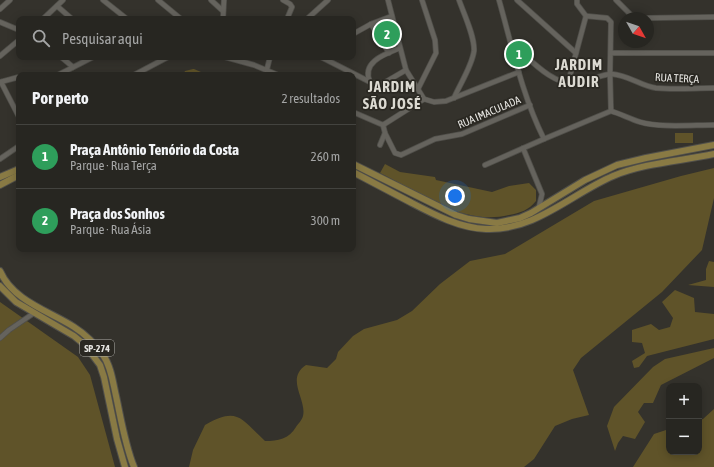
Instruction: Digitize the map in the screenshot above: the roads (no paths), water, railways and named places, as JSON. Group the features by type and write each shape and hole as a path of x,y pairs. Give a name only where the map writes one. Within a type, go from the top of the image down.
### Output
{"main road":[{"path":"356,166 444,210 469,219 497,223 520,218 532,213 539,207 585,180 617,165 714,145"},
{"path":"356,174 438,216 474,228 494,229 514,227 529,222 596,184 615,176 633,170 714,154"},
{"path":"0,177 16,169"},
{"path":"0,185 16,177"},
{"path":"529,222 532,213"},
{"name":"SP-274","path":"0,271 7,282 18,293 76,328 104,356 113,383 134,467"},
{"name":"SP-274","path":"0,286 16,302 74,336 85,345 100,365 106,384 117,439 125,467"}],"street":[{"path":"0,9 10,0"},
{"path":"45,16 63,0"},
{"path":"102,0 123,16"},
{"path":"158,0 177,16"},
{"path":"211,0 223,11"},
{"path":"223,16 224,0"},
{"path":"284,0 292,7 288,16"},
{"path":"312,16 328,0"},
{"path":"388,0 406,70 424,99 440,103 519,72"},
{"path":"418,89 436,53 436,47 422,0"},
{"path":"454,98 474,51 471,35 459,0"},
{"path":"499,0 519,72 537,125 544,139"},
{"path":"517,0 576,53"},
{"path":"577,0 577,4 586,16 604,17 610,19 611,22 611,111"},
{"path":"616,0 628,12"},
{"path":"56,6 68,16"},
{"path":"356,32 371,24 392,16"},
{"path":"511,43 555,79 568,83 586,16"},
{"path":"654,18 714,17"},
{"path":"0,22 16,29"},
{"path":"371,24 389,53"},
{"path":"0,56 16,43"},
{"path":"370,82 367,75 370,66 389,53 400,48"},
{"path":"611,53 714,53"},
{"path":"517,65 528,57"},
{"path":"65,60 73,67"},
{"path":"64,72 87,60"},
{"path":"140,72 162,60"},
{"path":"236,60 272,72"},
{"path":"267,69 269,60"},
{"path":"327,60 350,72"},
{"path":"356,75 378,85 406,70"},
{"name":"RUA TERÇA","path":"568,83 575,84 610,74 629,78 655,88 714,88"},
{"path":"16,79 0,82 16,111"},
{"path":"356,113 383,125 424,99"},
{"name":"RUA IMACULADA","path":"383,125 385,133 395,154 401,155 435,139 462,134 530,104"},
{"path":"484,165 611,111 640,122 660,125 714,125"},
{"path":"380,145 385,133"},
{"path":"0,158 16,148"},
{"path":"523,148 542,194 552,200"},
{"path":"539,207 542,194"},
{"path":"0,338 34,313"}],"place":[{"name":"Praça dos Sonhos","path":"387,34"},
{"name":"Praça Antônio Tenório da Costa","path":"519,54"}],"district":[{"name":"JARDIM AUDIR","path":"579,72"},
{"name":"JARDIM SÃO JOSÉ","path":"392,94"}]}
